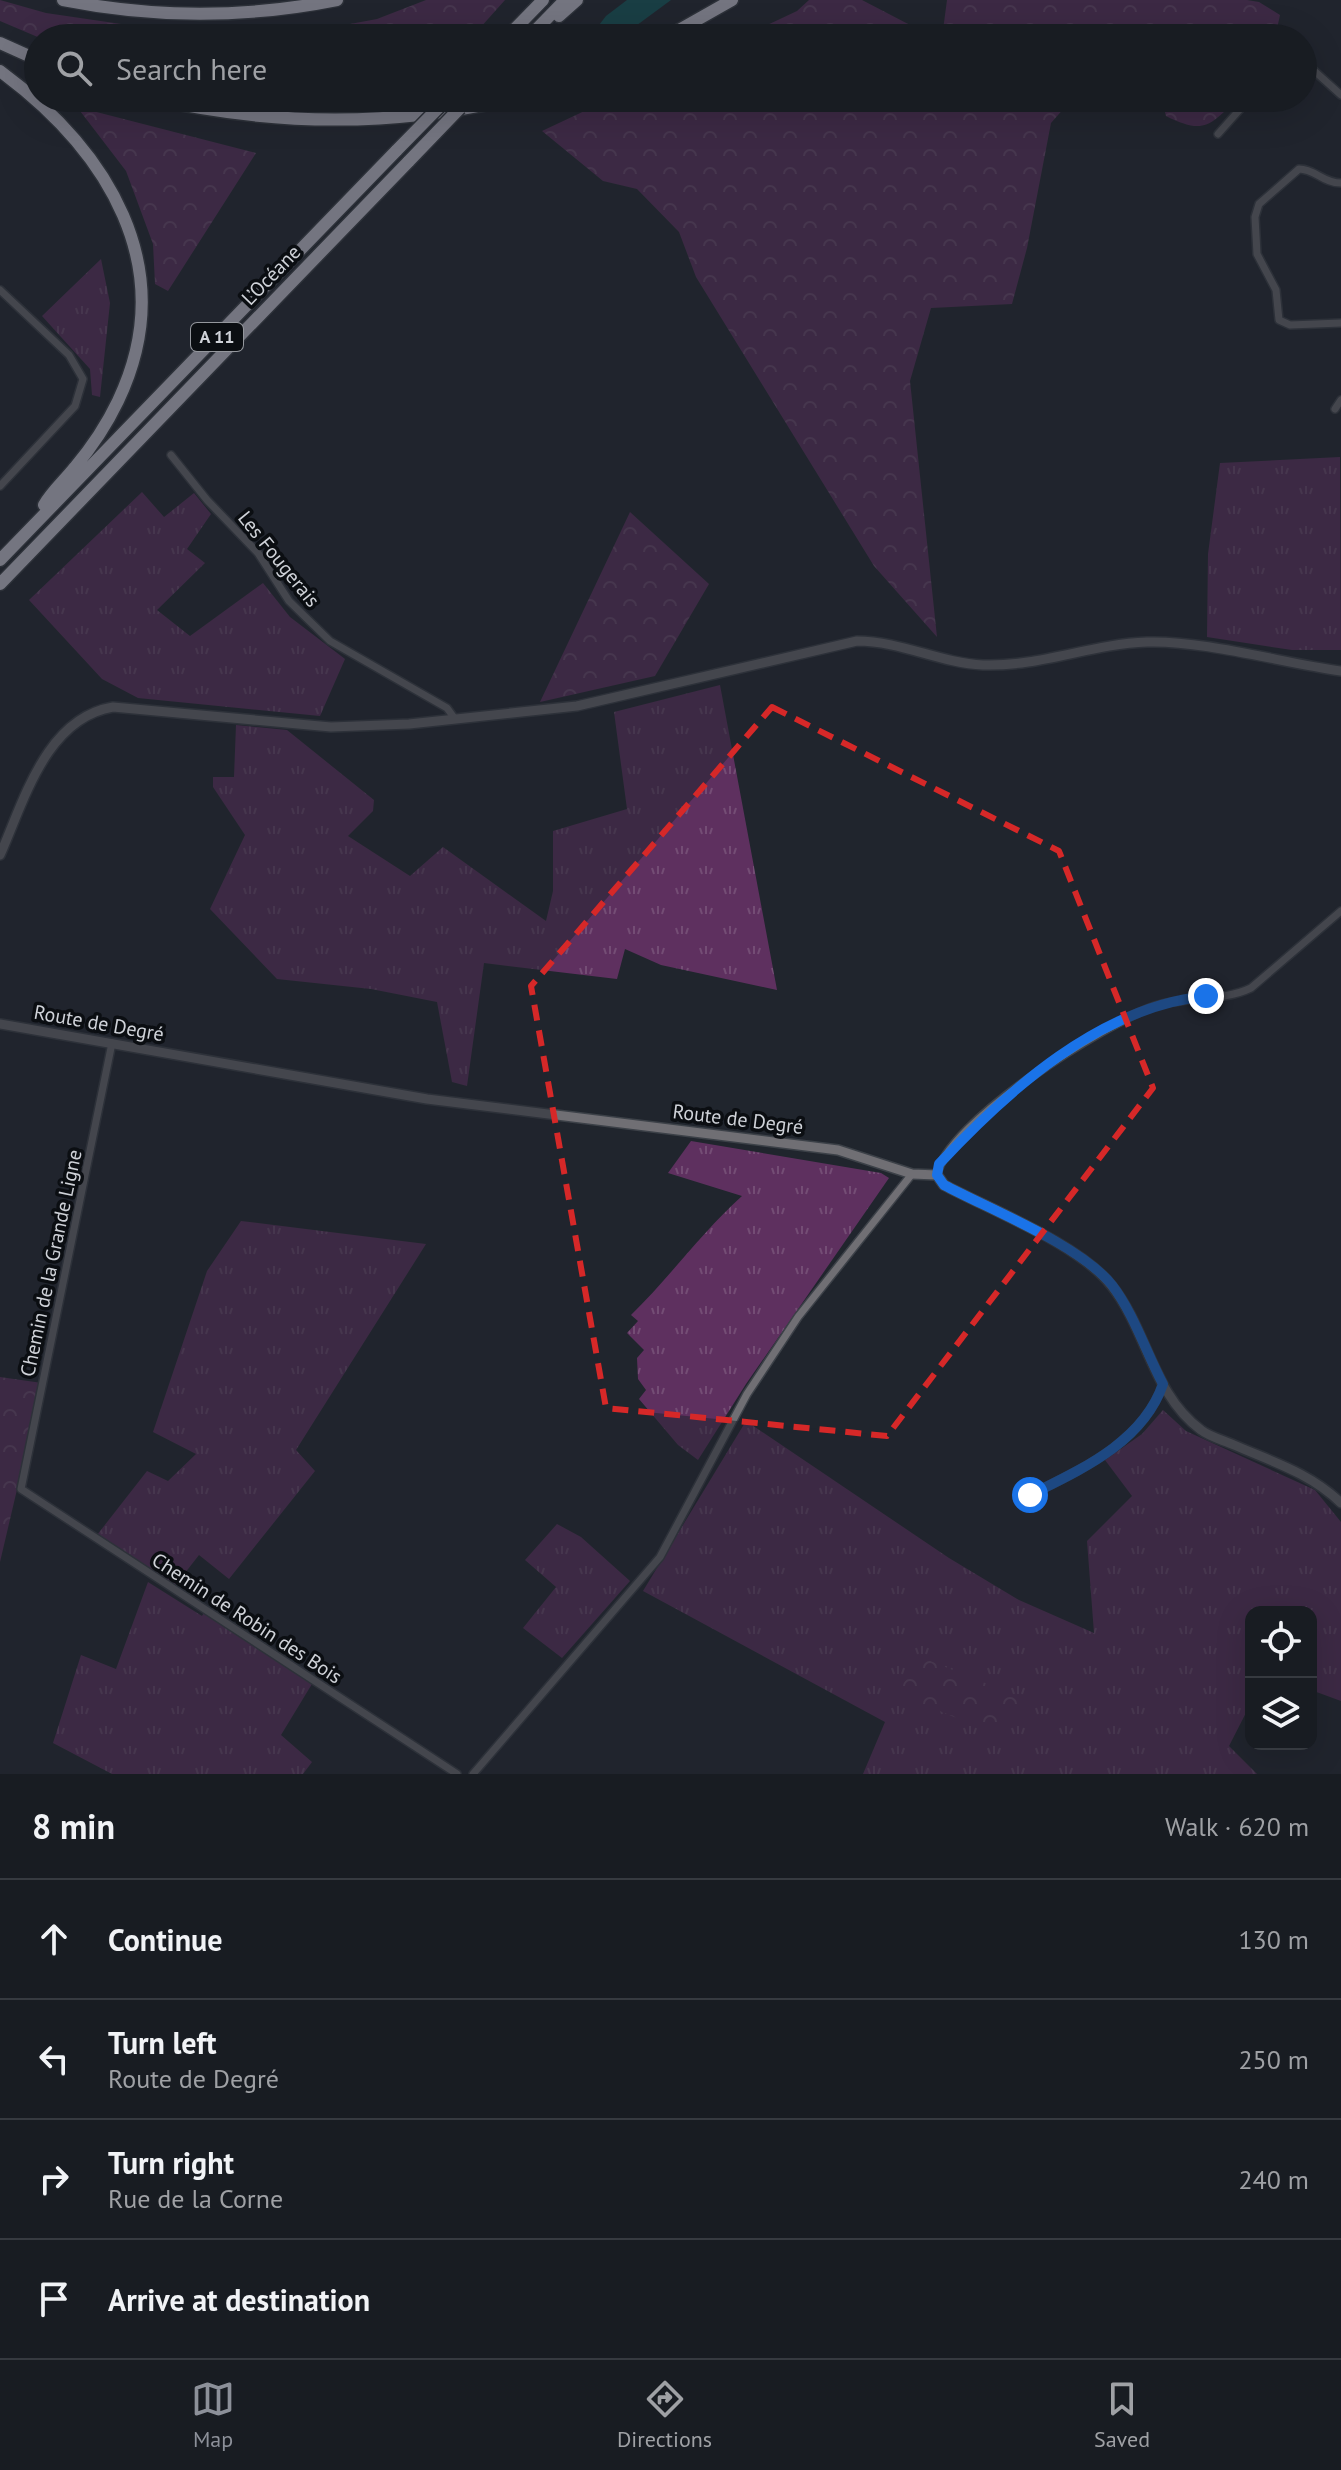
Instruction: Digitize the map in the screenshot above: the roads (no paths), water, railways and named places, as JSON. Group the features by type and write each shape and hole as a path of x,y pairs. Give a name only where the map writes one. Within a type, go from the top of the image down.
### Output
{"highway":[{"path":"63,0 128,10 210,13 269,10 337,0"},
{"path":"520,24 543,0"},
{"path":"542,24 565,0"},
{"path":"542,24 560,16 577,0"},
{"path":"690,24 732,0"},
{"path":"0,43 24,54"},
{"path":"0,71 24,90"},
{"path":"36,523 46,501 78,464 121,395 134,353 141,291 132,235 106,178 51,112"},
{"path":"221,112 246,117 309,121 408,117 436,112"},
{"name":"L’Océane","path":"0,560 434,112"},
{"name":"L’Océane","path":"0,584 456,112"}],"street":[{"path":"1317,73 1341,95"},
{"path":"1218,134 1238,112"},
{"path":"1341,183 1324,181 1309,169 1294,171 1259,204 1255,229 1257,254 1276,290 1279,320 1290,325 1341,323"},
{"path":"0,290 69,355 83,379 75,406 0,486"},
{"path":"1335,409 1341,400"},
{"name":"Les Fougerais","path":"171,455 207,500 258,553 289,601 330,641 447,708 455,719"},
{"path":"0,855 38,768 77,718 96,710 135,708 331,727 455,719 577,706 857,641 895,644 953,661 994,665 1028,663 1128,644 1169,643 1341,671"},
{"path":"1341,911 1251,988 1236,994 1186,998 1154,1007 1123,1020 1032,1074 939,1164 937,1175 944,1185 1084,1259 1105,1277 1126,1307 1163,1384 1181,1411 1202,1431 1304,1474 1341,1503"},
{"name":"Route de Degré","path":"0,1024 427,1099 838,1150 912,1174 937,1175"},
{"name":"Chemin de la Grande Ligne","path":"21,1489 112,1043"},
{"path":"473,1774 568,1660 660,1557 764,1368 798,1317 912,1174"},
{"path":"1030,1495 1087,1467 1140,1425 1155,1406 1163,1384"},
{"name":"Chemin de Robin des Bois","path":"21,1489 457,1774"}]}
